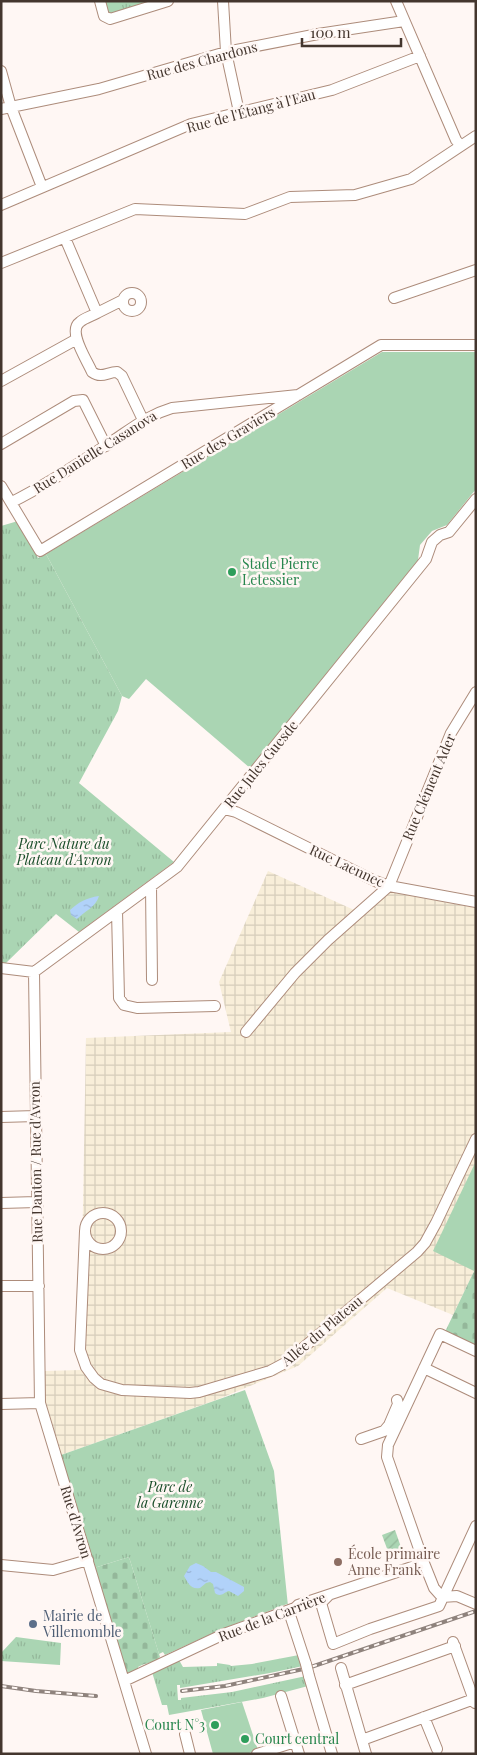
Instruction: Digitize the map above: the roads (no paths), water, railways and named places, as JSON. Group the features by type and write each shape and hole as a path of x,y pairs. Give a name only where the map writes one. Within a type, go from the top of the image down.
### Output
{"street":[{"path":"100,1 104,16 110,19 168,1"},
{"path":"223,1 226,52 239,112"},
{"path":"396,1 456,140 461,146"},
{"name":"Rue des Chardons","path":"6,108 99,89 226,52 318,34 404,21"},
{"name":"Rue de l'Étang à l'Eau","path":"1,205 191,124 332,90 420,56"},
{"path":"1,71 6,108 42,187"},
{"path":"1,263 135,209 245,214 290,197 355,195 411,179 476,136"},
{"path":"65,238 97,313"},
{"path":"394,298 476,270"},
{"path":"123,300 80,322 75,327 74,334 92,372 98,376 117,372 122,376 143,420"},
{"path":"1,381 77,339"},
{"name":"Rue des Graviers","path":"12,503 40,551 381,345 476,345"},
{"name":"Rue Danielle Casanova","path":"12,503 156,413 172,408 299,395"},
{"path":"1,444 74,401 83,400 106,446"},
{"path":"1,486 12,503"},
{"name":"Rue Jules Guesde","path":"34,972 177,867 426,559 432,542 440,535 449,532 476,499"},
{"name":"Rue Clément Ader","path":"389,886 451,733 476,692"},
{"name":"Rue Laennec","path":"224,809 236,812 389,886 476,902"},
{"path":"151,886 152,980"},
{"path":"246,1032 295,973 328,940 389,886"},
{"path":"117,911 119,998 124,1005 137,1008 215,1006"},
{"path":"1,968 34,972"},
{"name":"Rue Danton / Rue d'Avron","path":"34,972 39,1286"},
{"path":"1,1117 36,1116"},
{"name":"Allée du Plateau","path":"84,1231 80,1350 88,1371 101,1384 122,1390 199,1392 270,1371 290,1359 418,1252 436,1224 476,1139"},
{"path":"1,1203 37,1202"},
{"path":"84,1260 93,1250 110,1247 120,1237 121,1228 116,1218 111,1214 98,1213 88,1220 84,1231 89,1243 98,1248"},
{"path":"1,1286 39,1286"},
{"name":"Rue d'Avron","path":"39,1286 40,1403 146,1754"},
{"path":"361,1440 393,1426 440,1334 476,1351"},
{"path":"424,1368 476,1393"},
{"path":"398,1400 388,1445 388,1457 424,1563 434,1588 442,1597"},
{"path":"1,1404 40,1403"},
{"path":"329,1595 321,1603 333,1644 370,1629 439,1606 476,1526"},
{"path":"1,1565 53,1570 88,1560"},
{"name":"Rue de la Carrière","path":"124,1681 224,1634 293,1613 298,1605 424,1563"},
{"path":"442,1597 457,1596 476,1604"},
{"path":"293,1613 332,1754"},
{"path":"345,1685 454,1643 475,1702 424,1717 362,1740"},
{"path":"341,1668 366,1754"},
{"path":"281,1696 299,1754"},
{"path":"424,1717 437,1749"},
{"path":"186,1734 190,1754"},
{"path":"257,1754 295,1742"}],"water":[{"path":"99,896 93,906 77,919 71,915 70,910 76,905 86,899"},
{"path":"196,1563 244,1587 244,1591 238,1596 229,1591 219,1595 215,1593 213,1584 210,1582 200,1588 192,1587 184,1576 190,1566"}],"railway":[{"path":"182,1691 225,1686 308,1668 476,1611"},
{"path":"1,1686 96,1696"}],"place":[{"name":"Stade Pierre Letessier","path":"232,572"},
{"name":"École primaire Anne Frank","path":"338,1562"},
{"name":"Mairie de Villemomble","path":"33,1624"},
{"name":"Court N°3","path":"215,1725"},
{"name":"Court central","path":"245,1739"}],"park label":[{"name":"Parc Nature du Plateau d'Avron","path":"64,852"},
{"name":"Parc de la Garenne","path":"170,1495"}]}
